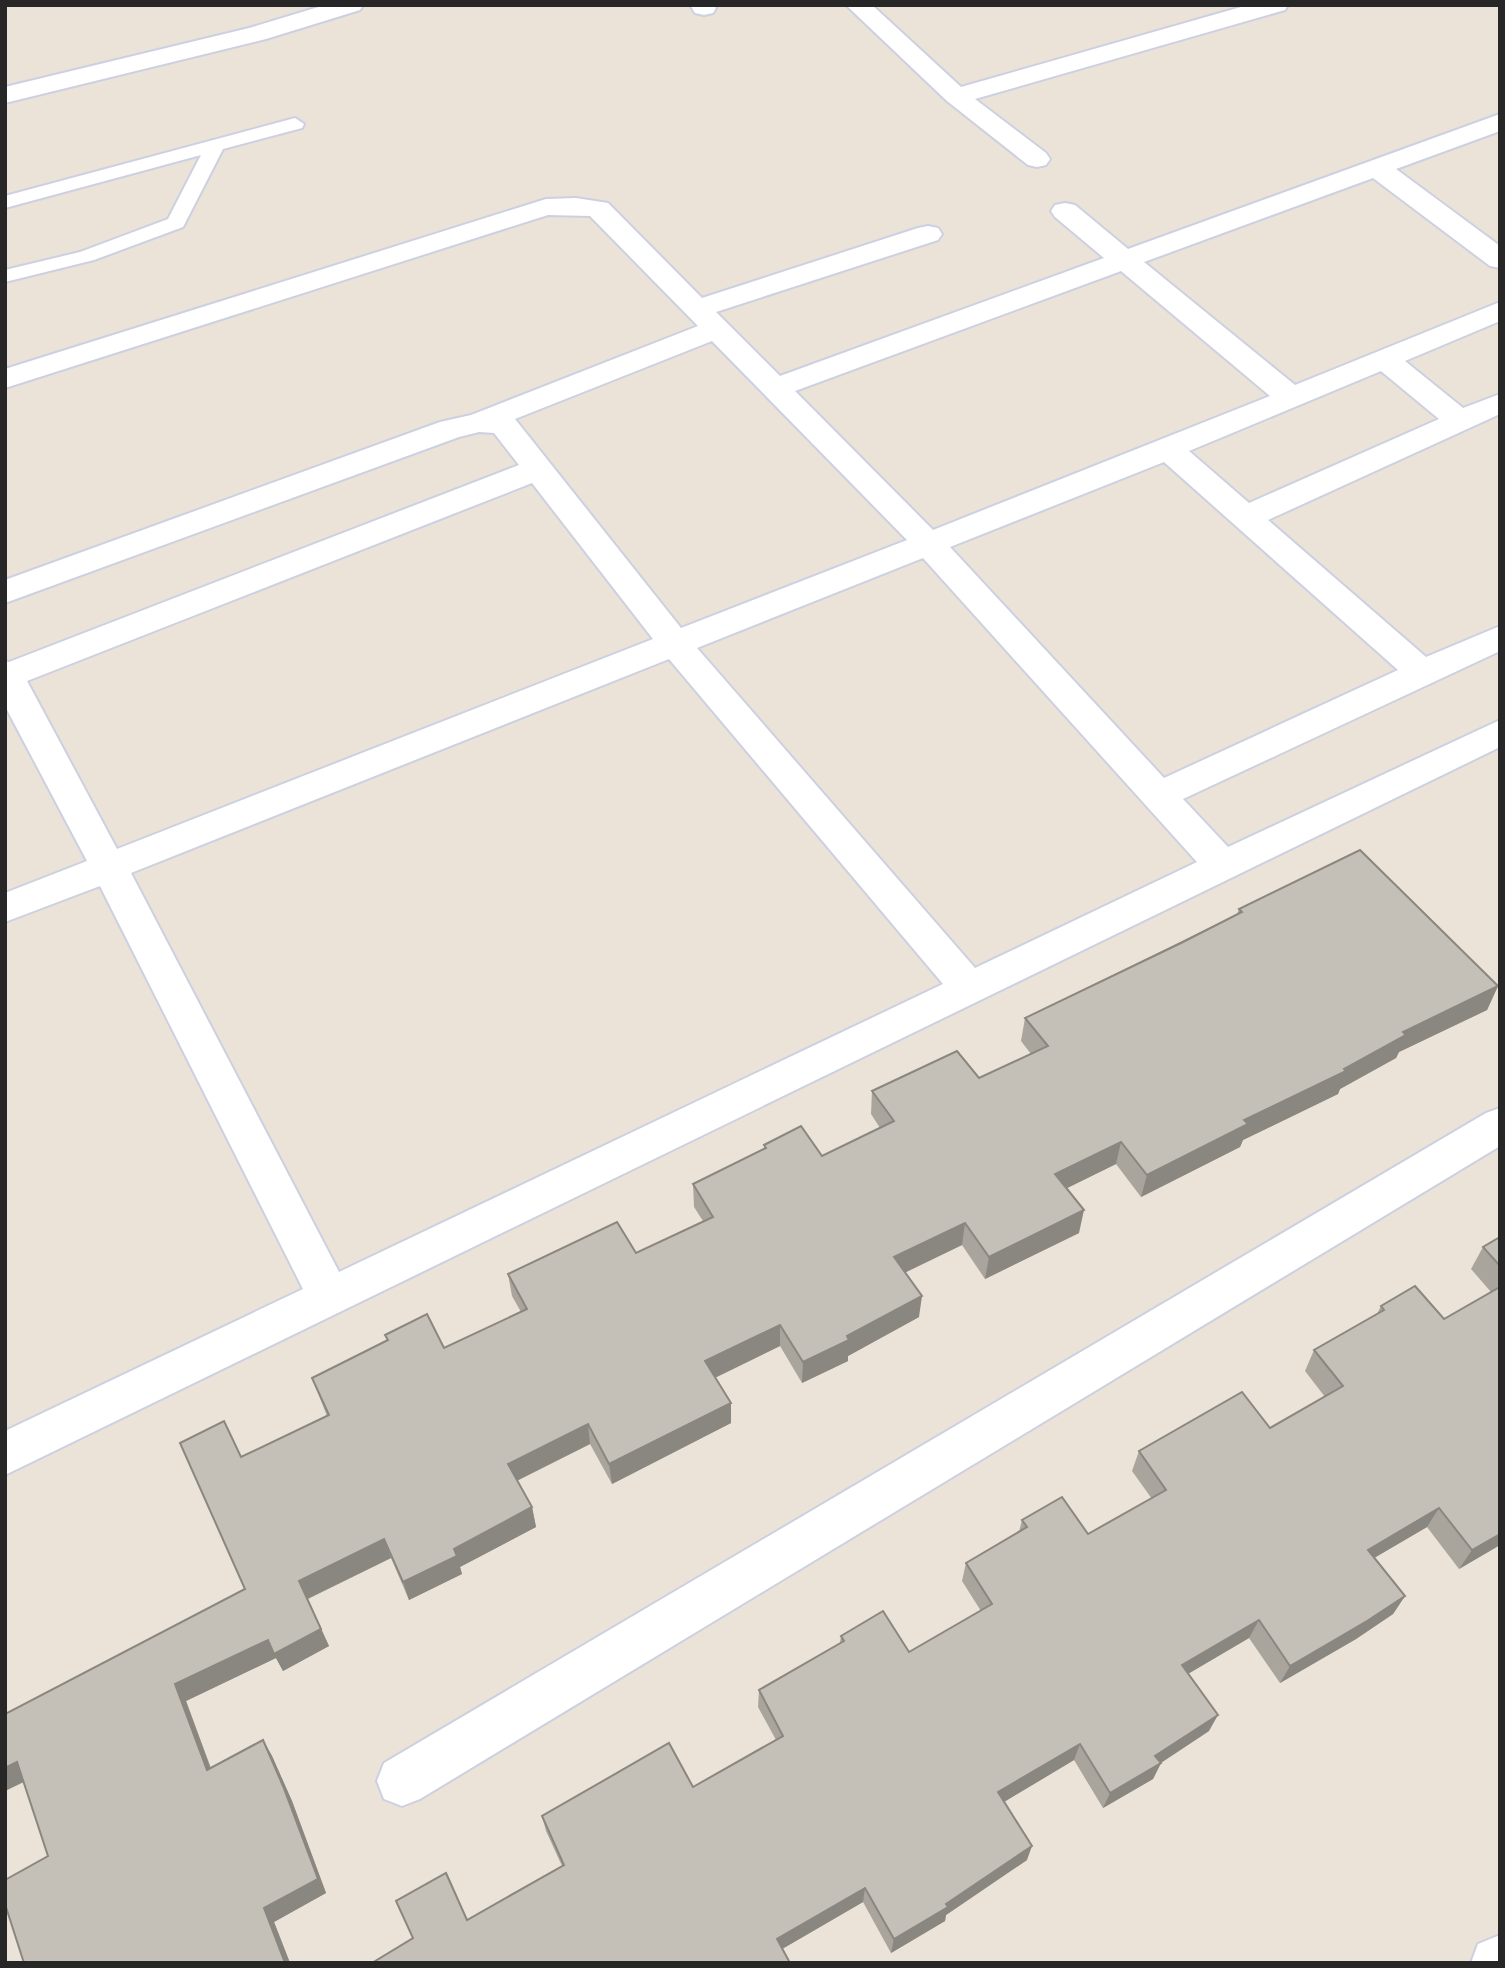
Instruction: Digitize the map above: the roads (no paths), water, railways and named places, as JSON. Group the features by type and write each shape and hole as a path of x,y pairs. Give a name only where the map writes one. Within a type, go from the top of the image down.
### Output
{"street":[{"path":"5,94 291,14 351,5"},
{"path":"858,5 956,96 1037,159"},
{"path":"956,96 1276,5"},
{"path":"776,388 1500,122"},
{"path":"1376,167 1500,260"},
{"path":"5,379 546,207 576,206 598,209 929,544 1223,866"},
{"path":"1065,211 1290,397"},
{"path":"5,592 451,429 479,423 707,319 928,234"},
{"path":"5,908 1168,449 1500,311"},
{"path":"1384,359 1460,421"},
{"path":"1246,517 1500,403"},
{"path":"479,423 503,425 676,644 969,988"},
{"path":"1168,449 1422,673"},
{"path":"330,1298 109,867 6,675 538,469"},
{"path":"1159,795 1500,638"},
{"path":"5,1454 1500,732"},
{"path":"402,1781 1500,1125"}],"lane":[{"path":"5,202 295,124"},
{"path":"5,276 87,256 176,223 215,146"}]}
